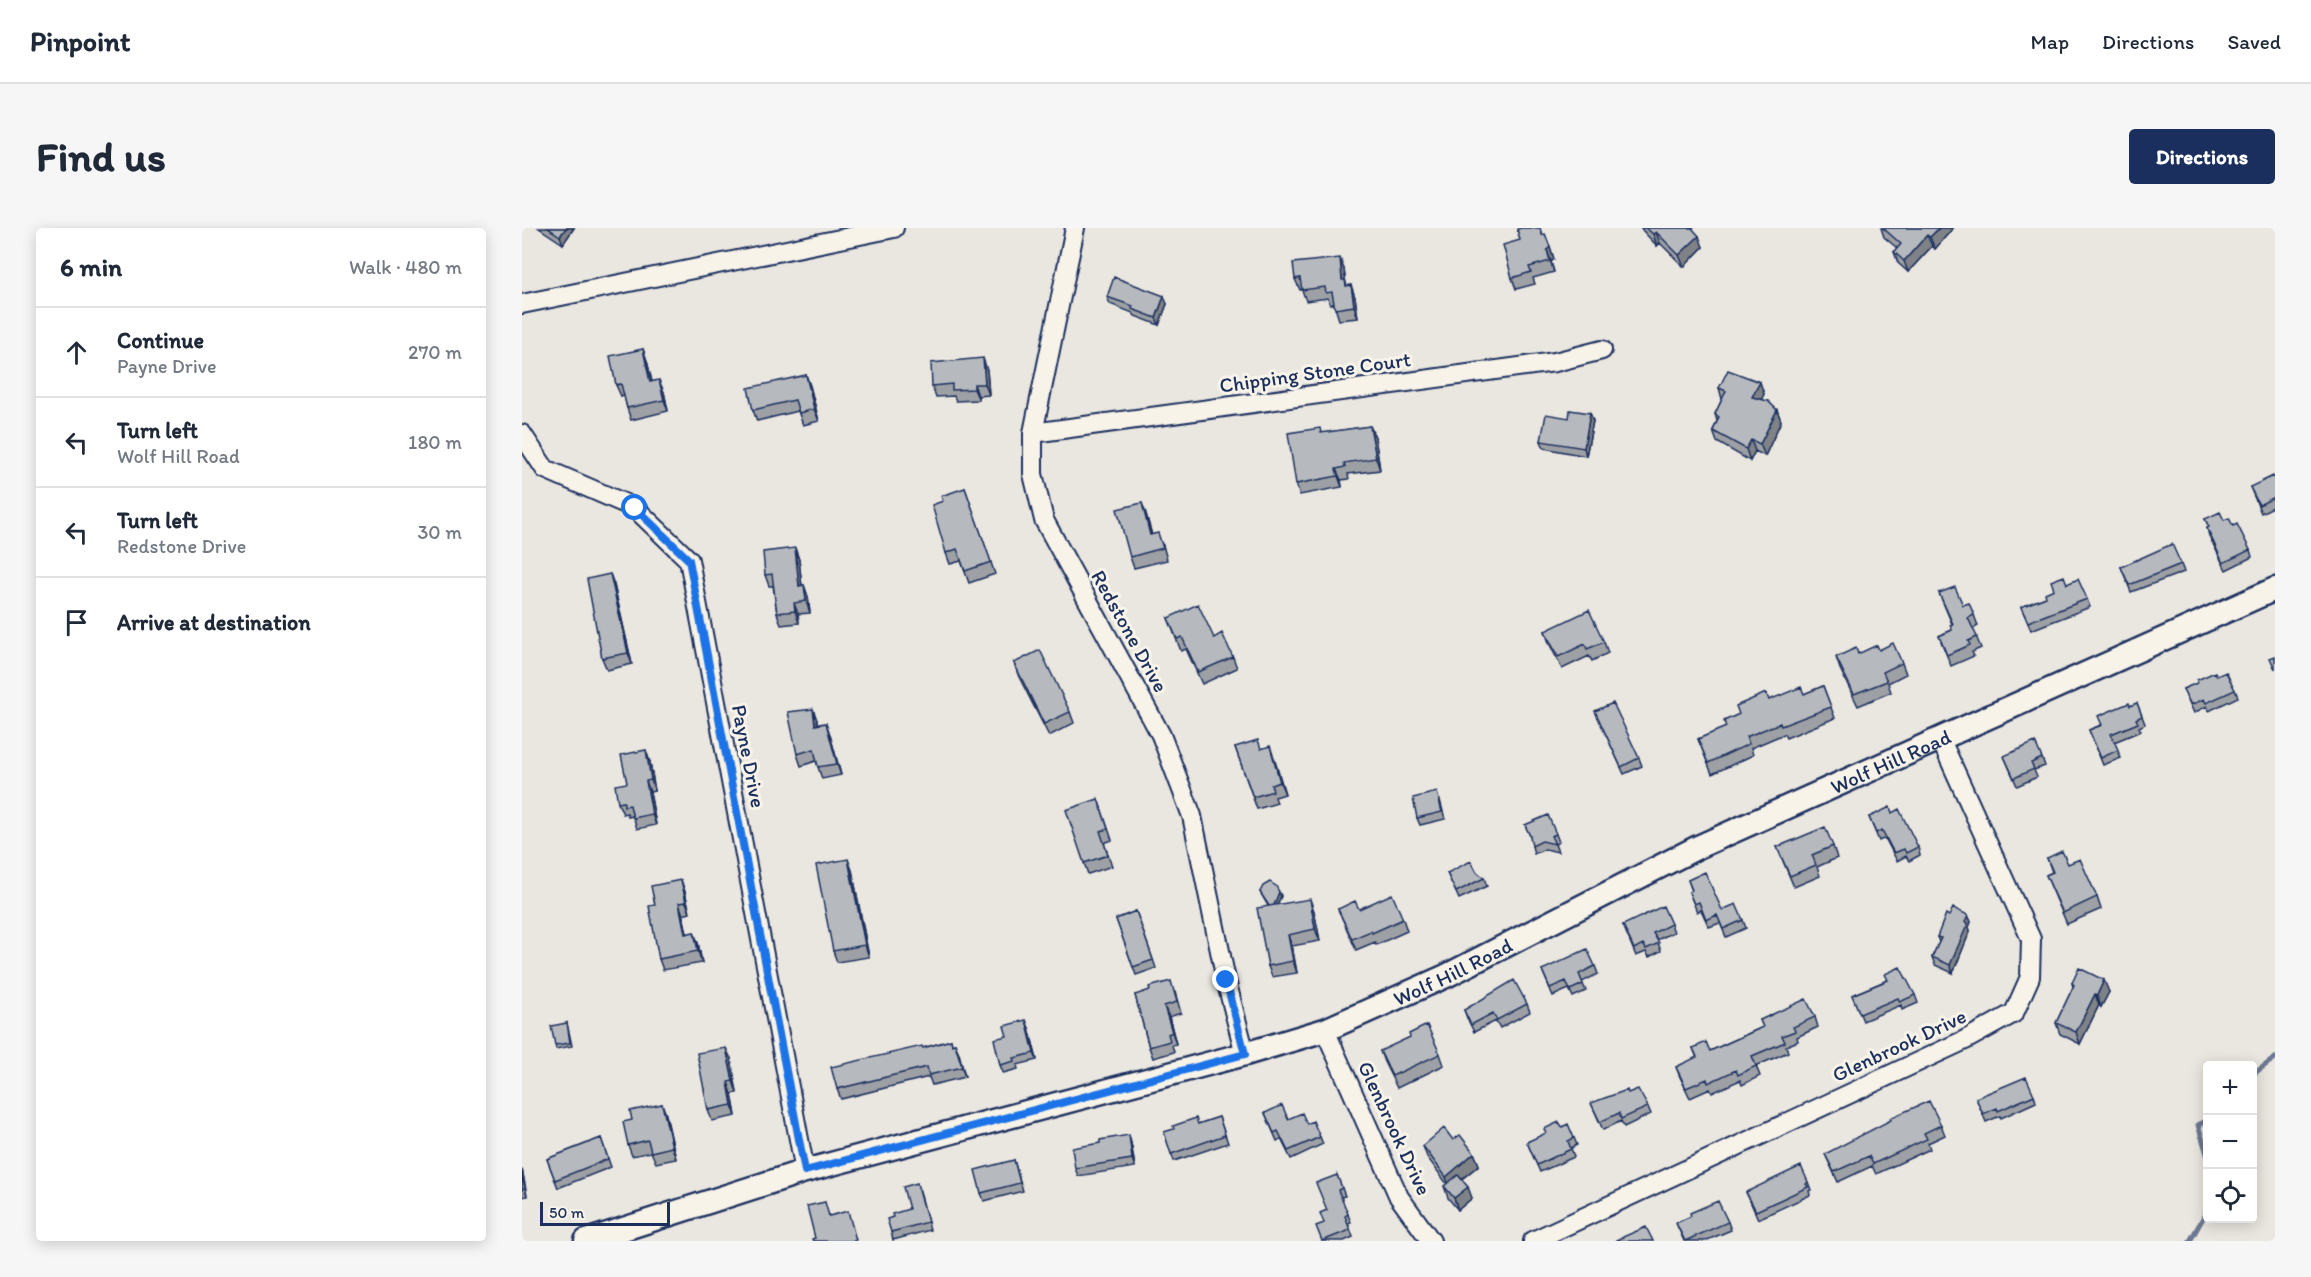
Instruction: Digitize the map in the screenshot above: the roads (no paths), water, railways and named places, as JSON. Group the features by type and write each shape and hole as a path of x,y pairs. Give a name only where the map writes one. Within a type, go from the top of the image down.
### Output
{"street":[{"path":"522,303 894,228"},
{"name":"Redstone Drive","path":"1075,228 1034,433 1033,474 1044,520 1161,735 1192,816 1226,980 1245,1054"},
{"name":"Chipping Stone Court","path":"1034,433 1555,362 1602,350"},
{"name":"Payne Drive","path":"522,434 545,469 635,508 689,560 805,1171"},
{"name":"Wolf Hill Road","path":"586,1241 805,1171 1245,1054 1325,1030 1446,976 1698,847 2275,589"},
{"name":"Glenbrook Drive","path":"1533,1241 1965,1040 2014,1012 2030,977 2031,939 1940,738"},
{"name":"Glenbrook Drive","path":"1325,1030 1399,1197 1431,1241"}],"waterway":[{"path":"2257,1071 2275,1058"},
{"path":"2203,1122 2198,1125 2203,1141"},
{"path":"2190,1241 2203,1218"}]}
